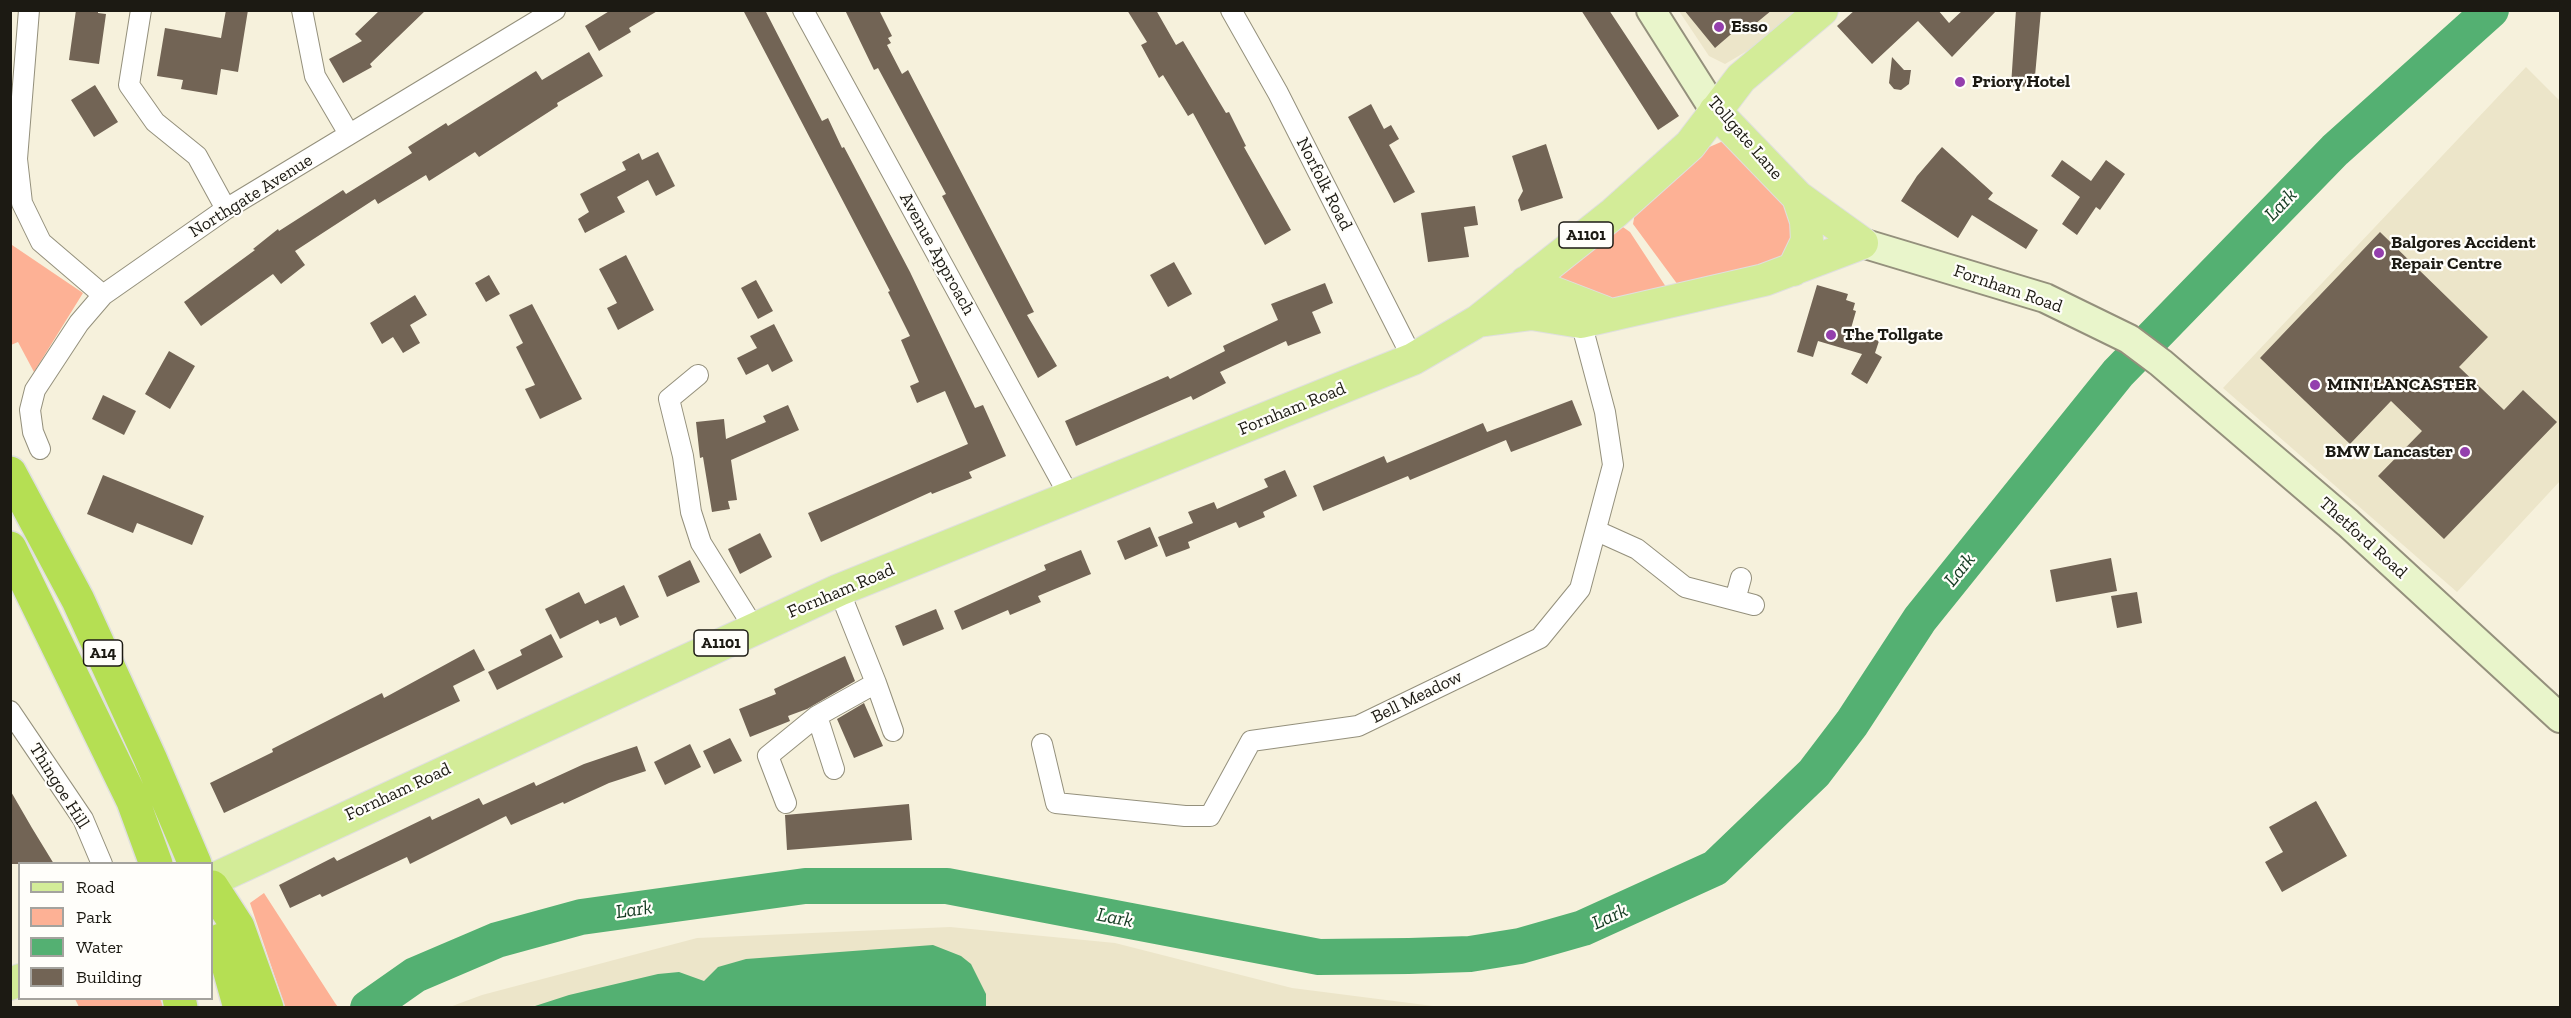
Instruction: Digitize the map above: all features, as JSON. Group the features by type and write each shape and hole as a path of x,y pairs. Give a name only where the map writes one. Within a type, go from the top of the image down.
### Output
{"highway":[{"name":"A14","path":"10,472 78,600 190,851"},
{"name":"A14","path":"10,548 133,801 149,861"},
{"path":"214,894 240,1008"},
{"path":"214,894 238,927 267,1008"}],"main road":[{"name":"Tollgate Lane","path":"1651,10 1715,111 1798,197 1870,245"},
{"name":"A1101","path":"1715,111 1749,71 1822,10"},
{"name":"Fornham Road","path":"214,894 754,628 839,590 1413,359 1478,321 1614,213 1690,145 1715,111"},
{"path":"1793,270 1807,241 1806,221 1798,197"},
{"name":"Fornham Road","path":"1478,321 1532,314 1594,318 1727,290 1870,245 2045,298 2129,339 2161,363"},
{"path":"1526,282 1594,318"},
{"name":"Thetford Road","path":"2161,363 2348,523 2560,718"}],"street":[{"path":"29,10 17,159 22,203 41,242 103,295"},
{"path":"141,10 129,85 154,122 197,156 226,209"},
{"path":"302,10 315,76 348,134"},
{"name":"Northgate Avenue","path":"40,449 33,432 30,410 34,390 79,323 103,295 226,209 555,10"},
{"name":"Avenue Approach","path":"803,10 1071,498"},
{"name":"Norfolk Road","path":"1231,10 1278,93 1413,359"},
{"name":"Bell Meadow","path":"1042,744 1056,803 1185,816 1210,816 1251,741 1358,726 1540,638 1580,589 1613,465 1594,318"},
{"path":"698,375 669,399 684,456 691,512 702,543 754,628"},
{"path":"1597,531 1637,549 1686,587 1744,603 1741,578"},
{"path":"839,590 893,731"},
{"path":"786,803 768,756 817,716 876,683"},
{"name":"Thingoe Hill","path":"10,711 83,819 101,862"},
{"path":"817,716 834,769"}],"shaded area":[{"path":"1679,11 1795,11 1752,48 1725,64 1709,56"},
{"path":"2526,67 2560,101 2560,481 2457,592 2223,388"},
{"path":"950,927 1115,943 1292,988 1441,1007 447,1008 482,995 697,938"}],"green space":[{"path":"1721,142 1733,144 1790,209 1795,227 1791,250 1775,265 1678,285 1633,224 1635,213 1707,148"},
{"path":"1620,225 1630,232 1666,287 1587,307 1543,286"},
{"path":"10,238 12,245 83,293 34,372 18,342 11,345"},
{"path":"264,893 338,1007 285,1007 250,903"},
{"path":"76,1000 160,1000 164,1007 79,1007"}],"water":[{"path":"933,945 961,956 971,964 986,994 986,1007 532,1007 569,995 658,974 679,972 704,981 718,967 746,959"}],"building":[{"path":"76,10 98,10 98,13 106,14 99,64 69,60"},
{"path":"226,10 248,10 238,72 221,69 217,95 181,89 183,80 157,76 165,28 221,38"},
{"path":"380,10 426,10 370,64 372,67 343,83 329,59 362,41 355,34"},
{"path":"611,10 659,10 629,28 631,32 599,51 585,26"},
{"path":"743,10 765,10 822,121 828,118 910,272 975,408 983,405 1006,456 969,472 972,478 932,494 931,492 821,542 808,513 968,444 945,391 917,403 910,386 919,382 901,340 910,336 888,292 890,291"},
{"path":"845,10 879,10 892,36 888,38 891,43 887,45 902,74 908,70 1034,312 1027,315 1057,366 1038,378 942,196 946,194 878,68 874,70"},
{"path":"1127,10 1156,10 1176,45 1183,41 1226,113 1229,112 1246,146 1244,147 1291,230 1265,245 1193,113 1188,116 1163,75 1159,78 1141,45 1147,42"},
{"path":"1581,10 1609,10 1679,116 1658,130"},
{"name":"Esso","path":"1684,10 1772,10 1749,29 1744,23 1715,48"},
{"path":"1855,10 1938,10 1949,23 1963,10 1997,10 1952,57 1918,21 1872,64 1837,26"},
{"path":"2016,10 2041,10 2034,87 2011,86"},
{"path":"589,52 603,76 557,103 558,106 479,157 475,152 429,181 426,175 378,204 375,199 295,251 305,265 281,284 273,274 201,326 184,302 255,250 253,249 278,229 279,231 343,190 346,194 412,153 408,147 446,123 448,126 536,71 542,80"},
{"path":"1892,57 1904,70 1911,70 1909,84 1901,90 1894,89 1889,83"},
{"path":"95,85 118,122 94,137 71,100"},
{"path":"1371,104 1384,129 1391,125 1399,139 1389,145 1415,192 1394,203 1348,117"},
{"path":"1546,144 1563,198 1521,211 1518,200 1523,191 1512,156"},
{"path":"1942,147 1993,193 1988,199 2038,230 2026,249 1972,215 1958,238 1901,201 1917,176"},
{"path":"658,152 675,186 656,196 648,180 617,197 625,212 585,233 578,219 589,212 580,194 626,170 622,162 639,153 642,160"},
{"path":"2062,160 2091,181 2106,160 2125,174 2100,210 2096,207 2077,235 2062,224 2080,197 2051,176"},
{"path":"1475,206 1478,225 1464,227 1469,257 1428,262 1421,213"},
{"path":"2380,232 2488,337 2459,367 2504,410 2523,390 2557,422 2444,539 2378,476 2422,431 2391,401 2350,444 2260,358"},
{"path":"626,255 654,310 618,330 607,308 617,303 599,269"},
{"path":"1174,262 1192,294 1168,307 1150,275"},
{"path":"489,275 500,294 486,302 475,283"},
{"path":"756,280 773,311 758,319 741,288"},
{"path":"1325,283 1333,303 1312,312 1321,333 1288,346 1286,341 1220,372 1226,383 1193,400 1191,396 1076,446 1065,421 1168,376 1170,379 1225,351 1223,346 1278,320 1271,304"},
{"name":"The Tollgate","path":"1817,285 1848,294 1846,300 1855,303 1853,310 1856,311 1850,332 1879,341 1875,353 1882,357 1867,384 1851,374 1862,354 1818,341 1813,357 1797,352"},
{"path":"415,295 427,315 410,325 420,343 403,353 393,337 382,344 370,323"},
{"path":"532,304 582,399 540,419 525,389 535,385 516,347 523,343 509,315"},
{"path":"774,324 793,361 772,372 768,364 746,375 737,358 757,348 750,336"},
{"path":"169,351 195,366 170,409 145,394"},
{"path":"103,395 136,411 124,435 92,419"},
{"path":"1572,400 1582,425 1511,452 1506,440 1410,480 1408,476 1323,511 1313,486 1384,456 1387,463 1483,423 1487,432"},
{"path":"788,405 799,430 731,460 737,500 728,501 730,509 712,512 703,457 700,458 696,422 724,419 726,439 766,422 763,416"},
{"path":"1285,470 1297,496 1263,512 1265,517 1239,528 1236,522 1188,542 1190,548 1166,557 1158,537 1193,523 1188,512 1214,502 1217,509 1268,487 1264,479"},
{"path":"103,475 204,516 192,545 137,523 133,533 87,514"},
{"path":"1150,527 1158,546 1125,560 1117,541"},
{"path":"760,533 772,557 740,574 728,549"},
{"path":"1081,550 1091,574 1038,596 1041,602 1010,615 1008,610 962,630 954,611 1046,570 1044,565"},
{"path":"2111,558 2117,591 2056,602 2050,570"},
{"path":"690,560 700,582 667,597 658,576"},
{"path":"624,585 639,617 620,626 616,617 600,624 598,620 560,639 545,609 579,592 585,604"},
{"path":"2137,592 2142,623 2117,628 2111,596"},
{"path":"936,609 944,629 903,646 895,626"},
{"path":"551,634 563,657 497,690 488,672 522,655 520,650"},
{"path":"474,649 485,670 453,686 460,701 224,813 210,783 382,693 384,698"},
{"path":"845,656 855,681 807,709 788,716 790,721 750,737 739,709 776,694 774,689"},
{"path":"864,703 883,746 854,758 837,719"},
{"path":"730,738 742,761 714,774 703,751"},
{"path":"690,744 701,767 665,785 654,762"},
{"path":"637,746 646,771 609,783 511,825 506,816 410,864 407,857 322,897 320,894 290,908 279,885 334,857 337,861 430,816 432,820 479,798 483,805 534,782 536,786 584,764"},
{"path":"10,790 53,862 10,864"},
{"path":"2316,801 2347,856 2282,892 2265,862 2283,852 2269,827"},
{"path":"909,804 912,840 787,850 785,815"}],"waterway":[{"name":"Lark","path":"368,1008 415,975 497,940 581,917 805,886 947,886 1319,957 1409,956 1470,954 1520,946 1583,928 1715,868 1814,773 1852,723 1920,619 2118,373 2335,150 2491,10"}],"place":[{"name":"Esso","path":"1719,27"},
{"name":"Priory Hotel","path":"1960,82"},
{"name":"Balgores Accident Repair Centre","path":"2379,253"},
{"name":"The Tollgate","path":"1831,335"},
{"name":"MINI LANCASTER","path":"2315,385"},
{"name":"BMW Lancaster","path":"2465,452"}]}
